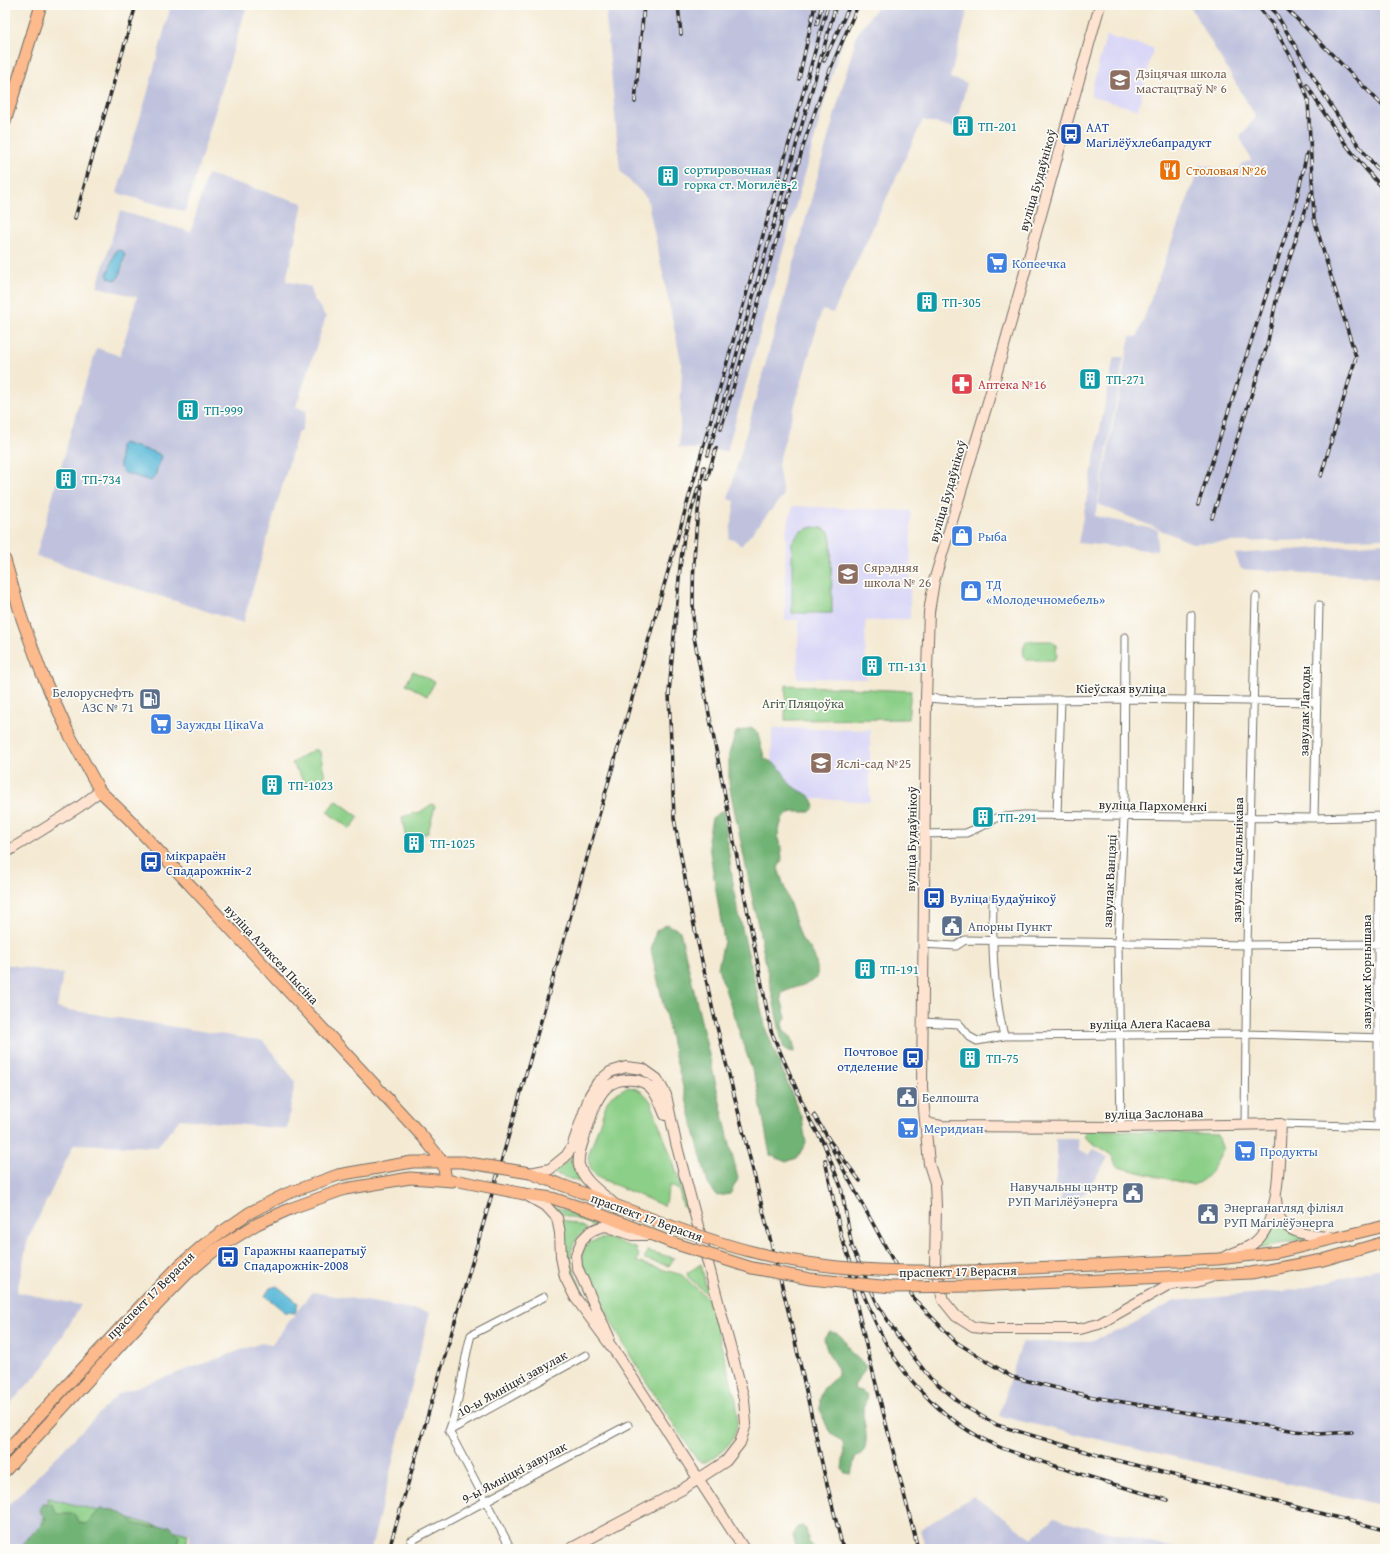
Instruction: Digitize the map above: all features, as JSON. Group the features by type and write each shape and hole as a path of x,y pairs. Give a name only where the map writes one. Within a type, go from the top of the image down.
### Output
{"main road":[{"path":"5,122 40,5"},
{"name":"вуліца Будаўнікоў","path":"1100,5 996,375 934,581 928,612 922,1087 929,1164 935,1183 935,1265 943,1300 956,1316 973,1327 989,1329 1080,1329 1099,1324 1168,1286 1196,1282 1221,1274"},
{"name":"вуліца Аляксея Пысіна","path":"5,560 22,619 42,674 69,734 100,791 129,819 423,1137 443,1162 446,1180"},
{"path":"5,853 79,807 100,791"},
{"path":"530,1173 550,1169 566,1156 572,1147 590,1095 598,1082 610,1072 626,1067 643,1069 657,1079 666,1095 676,1143 744,1399 746,1424 740,1443 726,1461 683,1489 570,1549"},
{"path":"613,1203 589,1182 582,1173 579,1163 581,1149 598,1100 607,1087 624,1079 638,1081 649,1085 659,1100 676,1143"},
{"name":"вуліца Заслонава","path":"925,1121 941,1126 1121,1127 1281,1124"},
{"path":"1218,1259 1246,1248 1261,1237 1269,1223 1275,1197 1281,1124"},
{"path":"412,1162 423,1156 426,1149 423,1137"},
{"name":"праспект 17 Верасня","path":"5,1452 147,1299 179,1266 207,1242 249,1213 286,1194 338,1175 412,1162 463,1162 530,1173 668,1225 753,1253 814,1264 905,1272 971,1271 1218,1259 1279,1252 1385,1226"},
{"name":"праспект 17 Верасня","path":"5,1471 156,1306 187,1274 216,1250 257,1224 292,1208 345,1189 410,1178 459,1181 552,1198 597,1213 670,1242 752,1268 810,1279 892,1287 974,1286 1252,1273 1323,1260 1385,1242"},
{"path":"524,1194 547,1207 557,1218 560,1233 561,1257 565,1277 575,1297 619,1357 744,1549"},
{"path":"1275,1197 1280,1218 1291,1230 1301,1233 1337,1238"},
{"path":"619,1357 577,1267 576,1255 582,1240 598,1228 606,1226 632,1234 650,1235"}],"street":[{"name":"завулак Кацельнікава","path":"1245,1124 1247,945 1256,597"},
{"name":"завулак Лагоды","path":"1314,818 1318,605"},
{"path":"1188,817 1191,615"},
{"name":"завулак Ванцэці","path":"1121,1127 1118,943 1124,816 1125,637"},
{"name":"Кіеўская вуліца","path":"926,698 976,701 1125,698 1190,701 1316,702"},
{"path":"1058,815 1061,700"},
{"name":"вуліца Пархоменкі","path":"924,834 966,833 989,823 996,818 1011,815 1314,818 1382,816"},
{"name":"завулак Корнышава","path":"1382,816 1382,1127"},
{"path":"993,899 992,940 997,998 1004,1036"},
{"path":"923,944 956,946 965,940 992,940 1247,945 1381,944"},
{"name":"вуліца Алега Касаева","path":"922,1022 959,1024 970,1037 977,1041 1004,1036 1246,1034 1382,1038"},
{"name":"вуліца Заслонава","path":"1281,1124 1382,1127"},
{"path":"511,1549 449,1431 454,1418 470,1335 544,1297"},
{"name":"10-ы Ямніцкі завулак","path":"449,1431 586,1355"},
{"name":"9-ы Ямніцкі завулак","path":"411,1541 628,1425"}],"shaded area":[{"path":"171,5 247,5 185,212 117,193 147,95"},
{"path":"609,5 853,5 727,451 679,448 682,366 647,198 620,171 606,17"},
{"path":"879,5 969,5 950,78 967,83 955,128 923,120 833,313 822,310 778,464 783,496 741,546 735,540 729,539 735,501 728,499 857,34"},
{"path":"1189,5 1385,5 1385,538 1192,543 1098,504 1130,336 1137,337 1200,165 1237,173 1241,164 1251,160 1240,137 1256,117"},
{"name":"Дзіцячая школа мастацтваў № 6","path":"1106,36 1153,48 1138,110 1090,96"},
{"path":"207,174 303,203 286,281 311,287 312,296 326,317 296,407 307,411 301,432 298,431 243,623 36,556 78,406 97,348 120,356 137,297 97,287 120,211 191,232"},
{"path":"1114,357 1124,357 1095,516 1158,530 1157,551 1078,543"},
{"name":"Сярэдняя школа № 26","path":"793,506 911,511 910,619 865,621 866,679 797,678 799,620 785,620 786,530"},
{"path":"1385,543 1385,578 1241,569 1235,554"},
{"name":"Яслі-сад №25","path":"772,728 870,730 870,802 771,796"},
{"path":"5,964 63,974 57,1008 263,1041 295,1081 287,1129 180,1119 157,1147 74,1144 28,1239 17,1292 81,1305 44,1367 5,1409"},
{"path":"1056,1139 1078,1139 1079,1151 1089,1155 1094,1149 1108,1158 1085,1193 1061,1209 1061,1193 1055,1183 1058,1155 1056,1155"},
{"path":"1385,1267 1385,1506 999,1416 1022,1342 1087,1342 1119,1331 1175,1301 1295,1290"},
{"path":"312,1292 430,1312 371,1549 189,1549 190,1534 48,1504 35,1549 5,1549 5,1509 118,1394 261,1343 271,1345"},
{"path":"973,1496 1032,1538 1053,1518 1179,1549 926,1549 920,1530"}],"green space":[{"path":"812,527 821,528 829,532 831,540 832,613 792,613 792,542 801,531"},
{"path":"1026,641 1052,641 1056,645 1057,656 1054,660 1026,660 1023,650"},
{"path":"413,671 435,682 427,696 406,684"},
{"name":"Агіт Пляцоўка","path":"786,685 911,691 908,719 785,720"},
{"path":"751,728 758,733 765,759 778,767 791,785 809,796 814,802 815,807 810,812 791,812 783,818 778,839 781,847 782,860 778,868 801,937 813,953 817,971 817,978 813,981 782,993 781,998 786,1018 782,1024 784,1031 792,1038 795,1050 794,1052 783,1047 729,784 729,754 736,732"},
{"path":"313,750 320,752 325,777 306,784 292,763"},
{"path":"336,800 359,817 350,829 327,812"},
{"path":"432,804 435,806 428,833 406,840 402,817 420,812"},
{"path":"723,810 735,898 766,1030 802,1119 806,1143 797,1158 786,1162 770,1155 757,1085 718,968 724,941 708,839 712,818"},
{"path":"667,924 680,931 738,1179 730,1194 717,1196 708,1184 674,1052 651,950 656,931"},
{"path":"627,1087 635,1088 646,1096 651,1102 677,1173 687,1208 683,1207 679,1190 670,1185 664,1206 599,1178 591,1169 588,1157 607,1102 612,1095"},
{"path":"1085,1129 1217,1135 1223,1149 1208,1175 1199,1183 1193,1185 1118,1167 1111,1155 1084,1137"},
{"path":"575,1150 585,1184 550,1172 567,1162"},
{"path":"552,1206 601,1222 603,1224 593,1226 559,1213"},
{"path":"1275,1212 1307,1239 1257,1248 1270,1232"},
{"path":"562,1219 586,1228 587,1230 579,1236 574,1243 571,1258 578,1282 597,1321 573,1286 566,1264"},
{"path":"607,1238 637,1249 636,1252 639,1254 637,1262 682,1275 709,1300 736,1400 737,1421 736,1430 729,1444 705,1462 701,1462 696,1458 645,1380 621,1340 586,1274 582,1254 586,1246 594,1241"},
{"path":"647,1251 674,1258 669,1266 644,1259"},
{"path":"701,1264 708,1295 688,1277 687,1273"},
{"path":"830,1332 842,1337 851,1351 866,1366 864,1372 854,1387 856,1390 862,1391 867,1395 863,1410 866,1445 860,1455 855,1458 851,1474 845,1473 842,1469 844,1454 843,1443 829,1431 820,1410 820,1399 823,1389 838,1375 838,1369 829,1355 824,1338"},
{"path":"48,1498 188,1534 186,1549 36,1549"},
{"path":"43,1503 51,1504 57,1514 74,1514 80,1523 87,1524 100,1509 114,1510 123,1514 135,1524 152,1527 170,1526 179,1536 177,1547 175,1549 20,1549 27,1539 46,1520 39,1510"},
{"path":"802,1526 806,1529 809,1542 815,1549 797,1549 793,1536 796,1528"}],"water":[{"path":"116,250 123,251 125,255 119,277 115,280 109,278 107,275"},
{"path":"123,443 157,453 161,456 155,476 151,481 125,473 120,468 120,446"},
{"path":"277,1286 298,1303 295,1313 285,1312 265,1296 270,1288"}],"waterway":[{"path":"1382,769 1385,748"}],"railway":[{"path":"75,218 136,5"},
{"path":"635,102 644,5"},
{"path":"678,5 681,34"},
{"path":"799,79 815,5"},
{"path":"817,24 822,5"},
{"path":"389,1549 496,1180 828,5"},
{"path":"708,455 836,5"},
{"path":"824,61 850,5"},
{"path":"785,210 805,140 827,77 858,5"},
{"path":"1257,5 1272,24 1295,64 1308,99 1314,218 1356,357 1321,476"},
{"path":"1268,5 1275,12 1339,118 1385,177"},
{"path":"1283,5 1385,108"},
{"path":"1307,85 1343,140 1363,166 1385,190"},
{"path":"1198,505 1295,206 1307,153"},
{"path":"1212,518 1267,346 1277,296 1311,193"},
{"path":"721,429 780,228 784,204"},
{"path":"707,479 716,448"},
{"path":"704,467 694,552 694,637 771,1031 810,1120 824,1144 841,1187 852,1247 877,1303 899,1338 930,1378 964,1406 997,1425 1104,1457 1385,1530"},
{"path":"698,488 684,537 669,693 674,818 691,911 713,1011 789,1314 824,1472 843,1549"},
{"path":"814,1115 830,1141 860,1181"},
{"path":"829,1143 914,1299 956,1342 1012,1377 1093,1397 1296,1431 1319,1434 1352,1432"},
{"path":"825,1160 842,1240"},
{"path":"841,1236 872,1315 894,1357 918,1388 947,1416 980,1438 1002,1448 1168,1500"},
{"path":"848,1268 918,1549"}],"place":[{"name":"Дзіцячая школа мастацтваў № 6","path":"1120,80"},
{"name":"ТП-201","path":"963,126"},
{"name":"ААТ Магілёўхлебапрадукт","path":"1071,134"},
{"name":"Столовая №26","path":"1170,170"},
{"name":"сортировочная горка ст. Могилёв-2","path":"668,176"},
{"name":"Копеечка","path":"997,263"},
{"name":"ТП-305","path":"927,302"},
{"name":"ТП-271","path":"1090,379"},
{"name":"Аптека №16","path":"962,384"},
{"name":"ТП-999","path":"188,410"},
{"name":"ТП-734","path":"66,479"},
{"name":"Рыба","path":"962,536"},
{"name":"Сярэдняя школа № 26","path":"848,574"},
{"name":"ТД «Молодечномебель»","path":"971,591"},
{"name":"ТП-131","path":"872,666"},
{"name":"Белоруснефть АЗС № 71","path":"150,699"},
{"name":"Заужды ЦікаVа","path":"161,724"},
{"name":"Яслі-сад №25","path":"821,763"},
{"name":"ТП-1023","path":"272,785"},
{"name":"ТП-291","path":"983,817"},
{"name":"ТП-1025","path":"414,843"},
{"name":"мікрараён Спадарожнік-2","path":"151,862"},
{"name":"Вуліца Будаўнікоў","path":"934,898"},
{"name":"Апорны Пункт","path":"952,926"},
{"name":"ТП-191","path":"865,969"},
{"name":"Почтовое отделение","path":"913,1058"},
{"name":"ТП-75","path":"970,1058"},
{"name":"Белпошта","path":"907,1097"},
{"name":"Меридиан","path":"908,1128"},
{"name":"Продукты","path":"1245,1151"},
{"name":"Навучальны цэнтр РУП Магілёўэнерга","path":"1133,1193"},
{"name":"Энерганагляд філіял РУП Магілёўэнерга","path":"1208,1214"},
{"name":"Гаражны кааператыў Спадарожнік-2008","path":"228,1257"}]}
